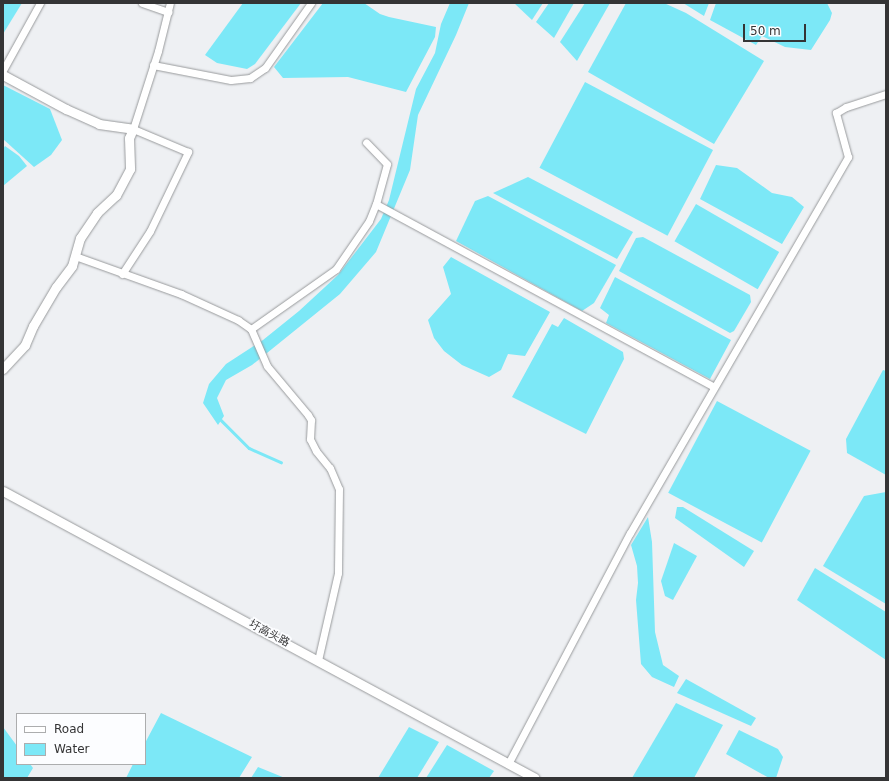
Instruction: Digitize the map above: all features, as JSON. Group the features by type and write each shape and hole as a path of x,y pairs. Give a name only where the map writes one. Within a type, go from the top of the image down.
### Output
{"street":[{"path":"3,70 40,3"},
{"path":"142,3 168,12"},
{"path":"3,369 25,345 33,326 56,287 72,266 80,238 97,213 116,195 130,169 129,138 153,65 170,3"},
{"path":"153,65 231,80 250,78 266,68 311,3"},
{"path":"3,75 66,109 99,124 133,129 188,152 150,231 122,274"},
{"path":"508,764 630,533 848,157 836,114 846,107 886,94"},
{"path":"251,329 336,269 380,206 387,164 366,142"},
{"path":"380,206 714,387"},
{"path":"75,256 181,294 238,320 251,329 267,366 308,415 311,420 310,439 316,451 330,468 339,489 338,573 318,660"},
{"name":"圩高头路","path":"3,491 535,778"}],"water":[{"path":"3,3 22,3 3,34"},
{"path":"243,3 301,3 255,64 247,69 217,63 205,55"},
{"path":"323,3 364,3 380,14 389,17 436,27 435,37 406,92 348,77 283,78 274,67"},
{"path":"450,3 469,3 456,35 418,115 410,170 376,252 340,294 252,365 226,380 217,398 224,416 218,425 203,403 209,384 226,364 263,340 299,311 338,275 381,219 389,200 416,89 435,53 441,24"},
{"path":"514,3 543,3 532,20"},
{"path":"549,3 574,3 554,38 536,22"},
{"path":"585,3 610,3 577,61 560,42"},
{"path":"626,3 664,3 686,13 764,61 714,144 588,72"},
{"path":"683,3 709,3 704,16"},
{"path":"716,3 827,3 832,13 830,20 811,50 785,47 762,36 756,45 710,20"},
{"path":"585,82 713,150 667,236 539,168"},
{"path":"3,85 50,109 62,140 51,155 34,167 3,139"},
{"path":"5,146 19,156 27,166 3,186 3,149"},
{"path":"716,165 737,168 772,193 792,197 804,207 782,244 700,199"},
{"path":"528,177 633,232 617,259 493,193"},
{"path":"488,196 616,265 594,303 582,311 456,241 475,201"},
{"path":"696,204 779,252 758,289 674,241"},
{"path":"643,237 750,295 751,302 734,331 730,333 619,271 636,238"},
{"path":"451,257 550,312 525,356 508,354 501,370 489,377 462,365 444,351 434,338 428,320 451,294 443,267"},
{"path":"615,277 731,340 710,379 606,323 609,315 600,308"},
{"path":"564,318 623,352 624,359 586,434 512,397 552,324 558,327"},
{"path":"883,370 886,371 886,475 847,453 846,439"},
{"path":"717,401 811,451 762,543 668,493"},
{"path":"886,492 886,604 823,566 864,496"},
{"path":"677,507 683,507 754,551 744,567 675,518"},
{"path":"648,517 652,542 655,632 663,665 679,676 674,687 652,677 641,664 636,600 638,583 637,566 631,545"},
{"path":"674,543 697,556 673,600 665,596 661,581"},
{"path":"815,568 886,612 886,660 797,600"},
{"path":"686,679 756,718 751,726 677,693"},
{"path":"676,703 723,725 694,778 632,778"},
{"path":"161,713 252,757 239,778 126,778 132,765 146,765 146,741"},
{"path":"3,727 16,745 16,765 31,765 33,768 27,778 3,778"},
{"path":"409,727 439,742 417,778 378,778"},
{"path":"739,730 778,749 783,757 776,778 769,778 726,754"},
{"path":"447,745 494,771 489,778 426,778"},
{"path":"258,767 285,778 251,778"}],"waterway":[{"path":"220,419 249,448 281,462"}]}
